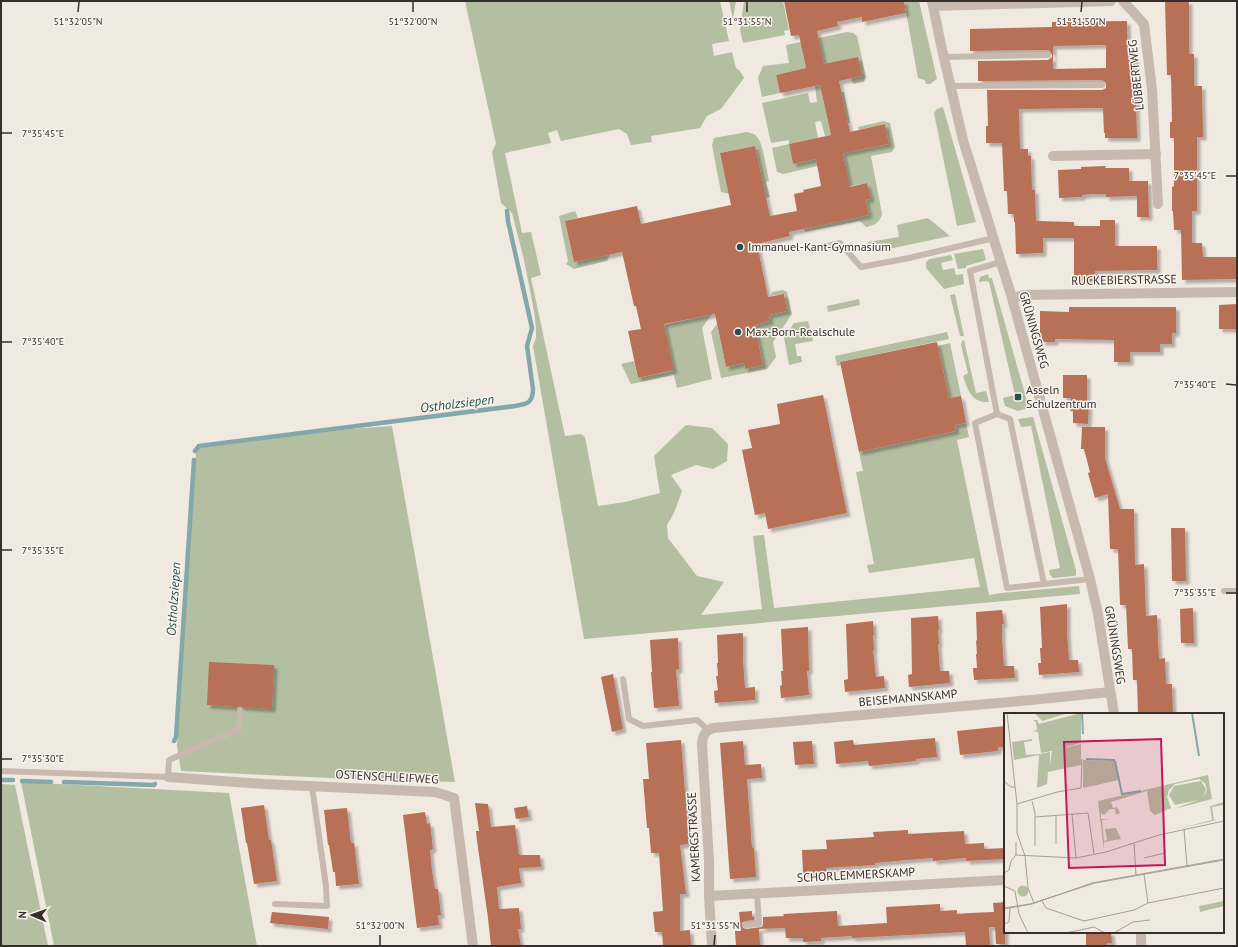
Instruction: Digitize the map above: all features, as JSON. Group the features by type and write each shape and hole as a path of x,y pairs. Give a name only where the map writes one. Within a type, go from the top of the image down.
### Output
{"street":[{"path":"933,3 1111,1"},
{"name":"LÜBBERTWEG","path":"1124,1 1144,24 1152,89 1158,204"},
{"name":"GRÜNINGSWEG","path":"933,3 964,140 1012,298 1090,579 1098,614 1114,713"},
{"path":"1053,156 1156,154"},
{"name":"RUCKEBIERSTRASSE","path":"1012,298 1031,295 1237,292"},
{"name":"BEISEMANNSKAMP","path":"708,730 713,728 1110,692"},
{"name":"KAMERGSTRASSE","path":"708,730 703,735 702,743 712,946"},
{"name":"OSTENSCHLEIFWEG","path":"168,777 435,792 454,798 473,946"},
{"name":"SCHORLEMMERSKAMP","path":"709,896 1004,880"},
{"path":"1141,946 1142,933"}],"lane":[{"path":"944,57 1048,56"},
{"path":"951,86 1102,85"},
{"path":"811,250 840,243 861,267 909,258 994,238"},
{"path":"998,414 970,271 1001,262"},
{"path":"1044,584 1010,419 998,414 976,423 1007,588 1044,584 1090,579"},
{"path":"1224,591 1237,591"},
{"path":"622,679 629,719 643,726 697,720 708,730"},
{"path":"1,771 168,777 169,760 239,729 240,710"},
{"path":"275,904 327,906 326,886 312,786"},
{"path":"746,925 759,924 757,893"}],"green space":[{"path":"465,1 720,1 729,41 712,44 714,56 732,52 736,68 740,71 744,78 721,109 707,116 700,128 651,136 652,142 631,145 627,134 619,129 561,141 557,130 548,133 551,143 505,153 522,233 531,232 541,275 531,278 565,436 581,434 585,437 598,506 625,502 660,493 654,456 686,425 712,428 728,444 727,461 713,469 696,465 671,475 682,491 674,513 667,525 668,538 697,576 724,582 701,615 762,609 753,536 764,535 774,608 980,587 974,558 869,573 867,565 874,564 856,472 863,471 859,452 956,431 955,425 966,423 969,437 957,440 989,595 1079,586 1080,594 584,639 533,346 536,338 534,311 524,260 512,213 501,203 492,152 496,144"},
{"path":"729,1 736,1 733,19"},
{"path":"744,1 783,1 789,30 784,31 785,35 743,43 740,30"},
{"path":"904,1 919,1 937,79 930,84 926,84 925,80 918,78"},
{"path":"847,32 853,33 857,36 866,77 864,82 853,84 851,78 862,76 825,69 821,51 803,55 806,68 776,75 780,93 762,97 758,78 763,66 789,63 786,45"},
{"path":"820,85 831,135 825,136 821,121 815,122 818,138 789,144 789,140 771,143 762,103 808,93 810,103 817,102 815,86"},
{"path":"841,92 844,92 850,123 848,123"},
{"path":"943,107 976,222 957,226 934,113 937,109"},
{"path":"884,121 890,123 895,147 892,152 871,156 882,214 880,220 866,227 860,221 805,232 804,228 869,215 866,200 871,199 867,183 846,187 846,166 842,148 851,146 853,151 889,144 885,124 859,130 858,127"},
{"path":"747,132 756,136 762,146 769,181 766,182 770,197 766,198 755,146 720,153 729,194 721,192 712,145 714,138"},
{"path":"789,144 793,164 816,159 818,166 783,174 777,172 772,148"},
{"path":"575,211 578,218 565,221 574,262 610,254 607,261 574,269 566,264 568,261 559,216"},
{"path":"928,218 950,236 875,252 871,251 868,242 899,237 897,225"},
{"path":"983,249 986,260 966,266 966,268 958,269 954,254"},
{"path":"951,255 953,260 941,263 943,270 954,268 956,275 963,274 964,284 944,289 926,268 926,262 930,259"},
{"path":"988,274 989,278 992,278 1029,408 1018,411 1005,406 1003,398 1015,395 989,282 979,282 980,277"},
{"path":"783,290 787,292 792,314 773,342 776,357 767,369 721,378 711,332 717,324 726,367 744,363 745,369 763,365 755,325 770,321 769,315 787,311 784,294 771,296 772,292"},
{"path":"955,294 964,336 960,336 950,295"},
{"path":"859,299 860,305 828,312 827,306"},
{"path":"712,314 702,328 712,379 677,388 674,375 631,384 621,364 634,361 638,378 673,371 664,325"},
{"path":"808,321 813,341 795,344 797,356 801,356 802,362 789,365 784,338 794,323"},
{"path":"947,332 949,339 840,362 841,365 837,366 835,356"},
{"path":"964,340 976,393 986,391 989,402 983,402 974,398 969,391 963,376 968,373 961,345 962,341"},
{"path":"950,343 961,396 949,398 938,346"},
{"path":"1033,417 1076,570 1076,575 1074,576 1053,578 1050,575 1049,570 1060,568 1031,426 1021,427 1018,419"},
{"path":"392,426 455,782 181,771 177,746 196,453 200,447 350,429"},
{"path":"21,782 229,793 257,946 54,946"},
{"path":"1,784 15,785 48,946 1,946"}],"building":[{"path":"784,1 904,1 906,13 862,22 862,17 837,22 838,26 817,31 824,64 858,57 862,76 839,81 850,132 885,124 889,144 843,153 850,187 867,183 871,199 866,200 869,215 789,232 790,236 757,244 768,297 784,294 787,311 769,315 770,321 755,325 763,365 745,369 744,363 726,367 715,314 664,324 674,370 638,378 628,331 641,329 636,306 634,306 622,252 574,262 565,221 637,206 641,224 731,205 720,153 755,146 770,216 797,211 794,194 804,192 803,190 821,186 816,159 793,164 789,144 831,135 820,85 780,93 776,75 806,68 799,35 791,36"},
{"path":"1165,1 1189,1 1189,54 1194,54 1194,86 1202,86 1203,137 1197,137 1197,211 1192,211 1192,243 1202,243 1203,257 1237,257 1237,279 1182,280 1181,230 1174,230 1172,211 1172,187 1174,186 1174,138 1170,138 1170,122 1172,122 1171,75 1167,75"},
{"path":"1127,21 1128,58 1135,58 1137,138 1105,138 1103,108 1019,109 1020,149 1028,149 1028,156 1031,156 1032,190 1035,190 1036,221 1074,222 1074,226 1100,226 1100,220 1115,220 1115,246 1157,246 1157,270 1095,271 1095,281 1074,281 1074,238 1043,238 1043,253 1016,254 1014,214 1008,214 1007,191 1004,191 1002,143 986,143 986,126 988,126 987,90 1102,90 1106,88 1106,83 1102,80 978,81 978,61 1048,60 1052,57 1052,55 1048,50 970,51 970,29 1052,27 1052,22","holes":["1106,45 1106,68 1053,69 1053,46"]},
{"path":"1106,166 1105,168 1129,168 1129,181 1148,181 1149,217 1137,217 1137,196 1106,197 1106,194 1094,194 1082,195 1082,197 1059,198 1058,170"},
{"path":"1237,304 1237,329 1219,329 1219,305"},
{"path":"1069,307 1176,307 1176,333 1172,333 1172,344 1160,344 1160,352 1130,352 1130,362 1114,362 1114,340 1055,339 1055,342 1042,342 1042,336 1040,336 1040,311 1069,312"},
{"path":"937,342 949,398 961,396 966,423 955,425 956,431 859,452 840,362"},
{"path":"1063,375 1087,375 1087,403 1089,403 1088,424 1073,423 1073,411 1070,411 1071,398 1063,398"},
{"path":"823,395 847,513 768,529 765,513 755,515 742,450 752,448 748,430 780,424 777,404"},
{"path":"1082,427 1105,427 1105,458 1120,509 1134,509 1135,565 1144,564 1146,616 1157,615 1159,659 1165,658 1166,684 1172,684 1173,713 1138,713 1137,680 1133,680 1132,649 1128,649 1126,605 1120,605 1118,549 1110,549 1108,494 1095,498 1088,473 1090,472 1084,449 1081,449"},
{"path":"1171,528 1185,528 1186,581 1172,581"},
{"path":"1067,604 1069,660 1078,660 1079,672 1039,675 1038,663 1041,663 1040,648 1042,648 1040,607"},
{"path":"1193,608 1194,643 1181,643 1180,609"},
{"path":"1002,610 1004,624 1002,624 1002,638 1004,666 1014,666 1015,678 974,680 973,668 977,668 976,612"},
{"path":"938,616 940,671 949,671 950,683 909,687 908,675 912,674 911,618"},
{"path":"873,621 873,650 876,677 884,676 885,688 845,692 844,680 848,679 846,624"},
{"path":"808,627 809,671 807,671 809,695 781,698 781,671 783,671 781,629"},
{"path":"743,633 745,688 755,687 755,700 715,703 714,691 718,690 716,676 718,676 717,635"},
{"path":"678,638 679,669 676,670 679,706 654,708 650,640"},
{"path":"209,662 274,665 272,709 207,705"},
{"path":"613,674 623,729 612,732 601,677"},
{"path":"1004,726 1004,747 998,747 998,751 960,755 957,731"},
{"path":"935,738 937,757 916,759 916,761 869,766 868,761 836,764 834,742 853,740 854,745"},
{"path":"681,740 689,844 680,845 686,894 680,894 680,931 690,930 691,946 663,946 662,932 655,932 653,912 663,911 659,853 651,853 649,828 647,828 643,779 649,779 646,743"},
{"path":"743,741 745,765 761,764 762,778 747,779 752,848 754,847 756,877 730,879 720,743"},
{"path":"812,741 814,764 795,765 793,742"},
{"path":"475,803 488,804 491,827 515,825 519,855 540,855 541,867 519,868 521,883 497,887 499,909 519,908 521,929 518,929 521,946 491,946 477,841 476,831 479,831"},
{"path":"264,805 277,881 254,884 241,808"},
{"path":"527,806 529,817 516,819 514,808"},
{"path":"347,808 351,843 354,843 359,884 336,886 335,872 333,872 328,845 324,810"},
{"path":"425,812 427,824 430,823 433,849 430,850 432,871 435,889 438,889 441,915 438,915 439,925 417,928 403,815"},
{"path":"908,830 908,834 964,831 965,844 984,843 984,849 1004,848 1004,859 966,861 966,858 933,861 933,858 875,863 875,865 826,868 826,872 803,873 802,850 827,849 826,840 874,837 873,832"},
{"path":"1004,902 1005,944 996,944 995,927 989,927 990,946 966,946 965,932 852,938 852,936 821,938 821,941 803,942 803,938 786,938 785,928 759,929 760,946 736,946 735,931 741,931 739,912 752,911 752,917 754,917 754,920 745,921 742,923 743,928 746,929 762,927 763,917 784,916 783,914 837,911 838,926 887,923 886,907 940,904 940,911 957,910 957,914 994,912 993,903"},
{"path":"272,912 329,917 328,929 270,923"},
{"path":"1086,933 1111,933 1112,943 1107,943 1107,946 1086,946"}],"waterway":[{"name":"Ostholzsiepen","path":"195,451 199,446 515,406 528,402 533,394 527,346 532,328 507,211"},
{"name":"Ostholzsiepen","path":"174,741 176,737 194,460"},
{"name":"Ostholzsiepen","path":"1,780 13,780"},
{"name":"Ostholzsiepen","path":"22,781 51,782"},
{"name":"Ostholzsiepen","path":"64,782 155,784"}],"place":[{"name":"Immanuel-Kant-Gymnasium","path":"740,247"},
{"name":"Max-Born-Realschule","path":"738,332"},
{"name":"Asseln Schulzentrum","path":"1018,397"}]}
